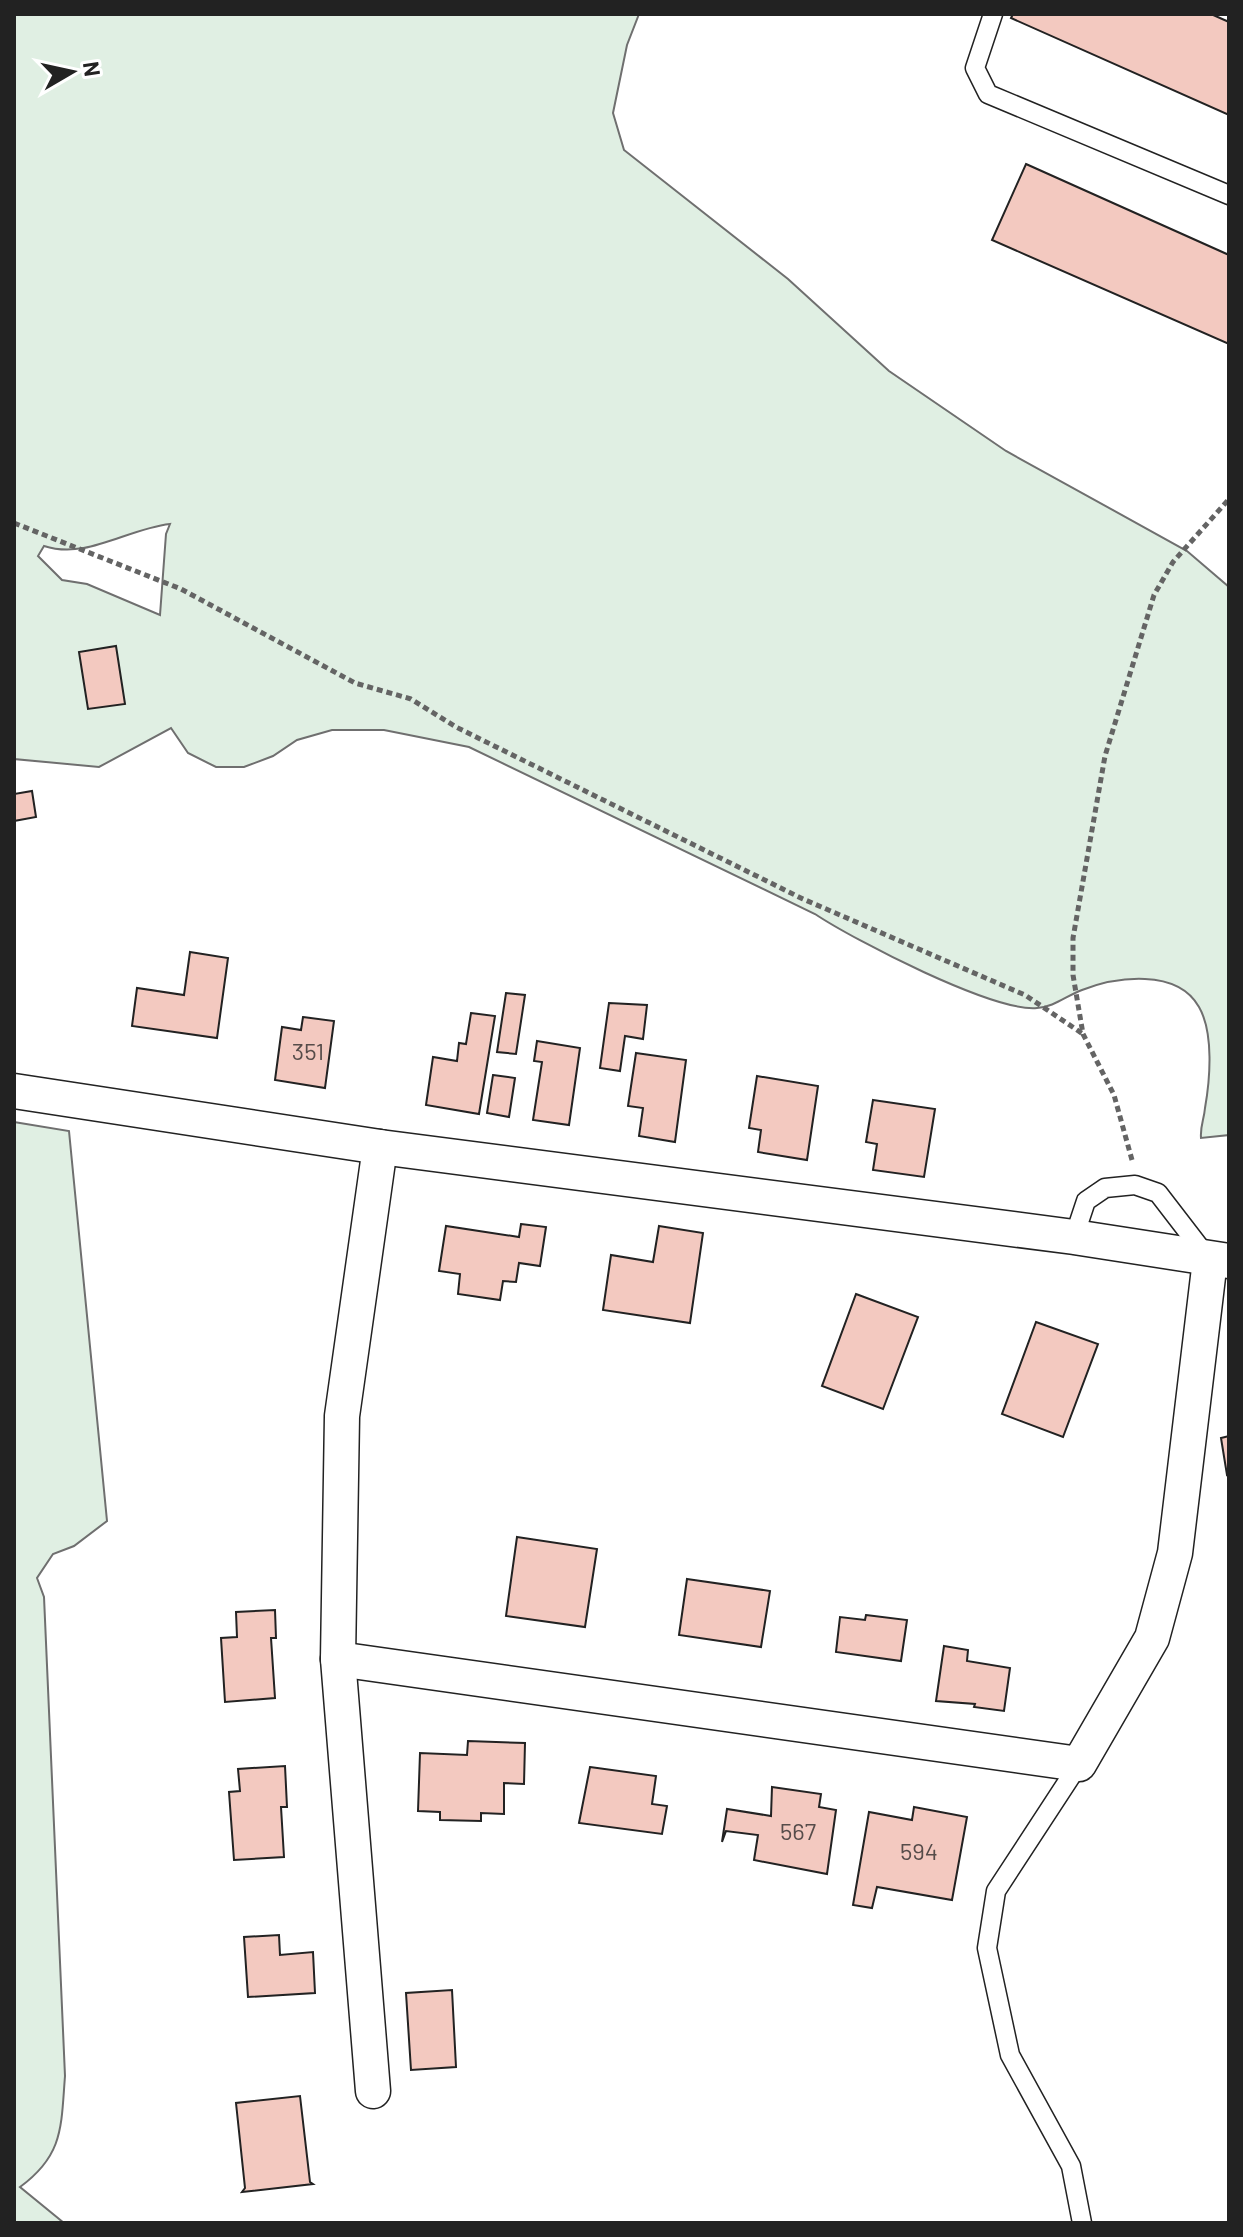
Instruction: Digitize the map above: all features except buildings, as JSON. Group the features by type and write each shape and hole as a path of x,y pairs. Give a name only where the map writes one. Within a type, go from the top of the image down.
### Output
{"street":[{"path":"14,1091 380,1147 1074,1237 1219,1261 1175,1553 1152,1638 1079,1764 338,1659"},
{"path":"373,2091 338,1659 342,1416 380,1147"}],"lane":[{"path":"993,14 975,68 988,94 1229,195"},
{"path":"1074,1237 1086,1201 1105,1188 1135,1185 1158,1193 1219,1261"},
{"path":"1079,1764 996,1891 987,1948 1010,2055 1071,2166 1082,2223"}],"path":[{"path":"1135,1185 1131,1149 1114,1095 1083,1034 1073,975 1073,938 1105,756 1154,595 1182,551 1229,499"},
{"path":"14,523 181,589 355,683 411,699 456,727 803,899 1025,995 1083,1034"}],"green space":[{"path":"14,14 639,14 627,45 613,113 624,150 788,279 889,371 1006,451 1187,551 1229,587 1229,1135 1201,1138 1209,1071 1207,1030 1199,1007 1176,986 1161,981 1128,979 1096,985 1037,1008 989,999 924,972 815,914 469,747 384,730 332,730 297,740 273,756 244,767 216,767 188,753 171,728 99,767 14,759","holes":["170,524 166,534 160,615 87,584 62,580 38,556 44,546 60,549 91,547"]},
{"path":"14,1122 69,1131 107,1521 74,1546 53,1554 37,1578 44,1597 65,2076 61,2125 53,2151 20,2187 64,2223 14,2223"}]}
